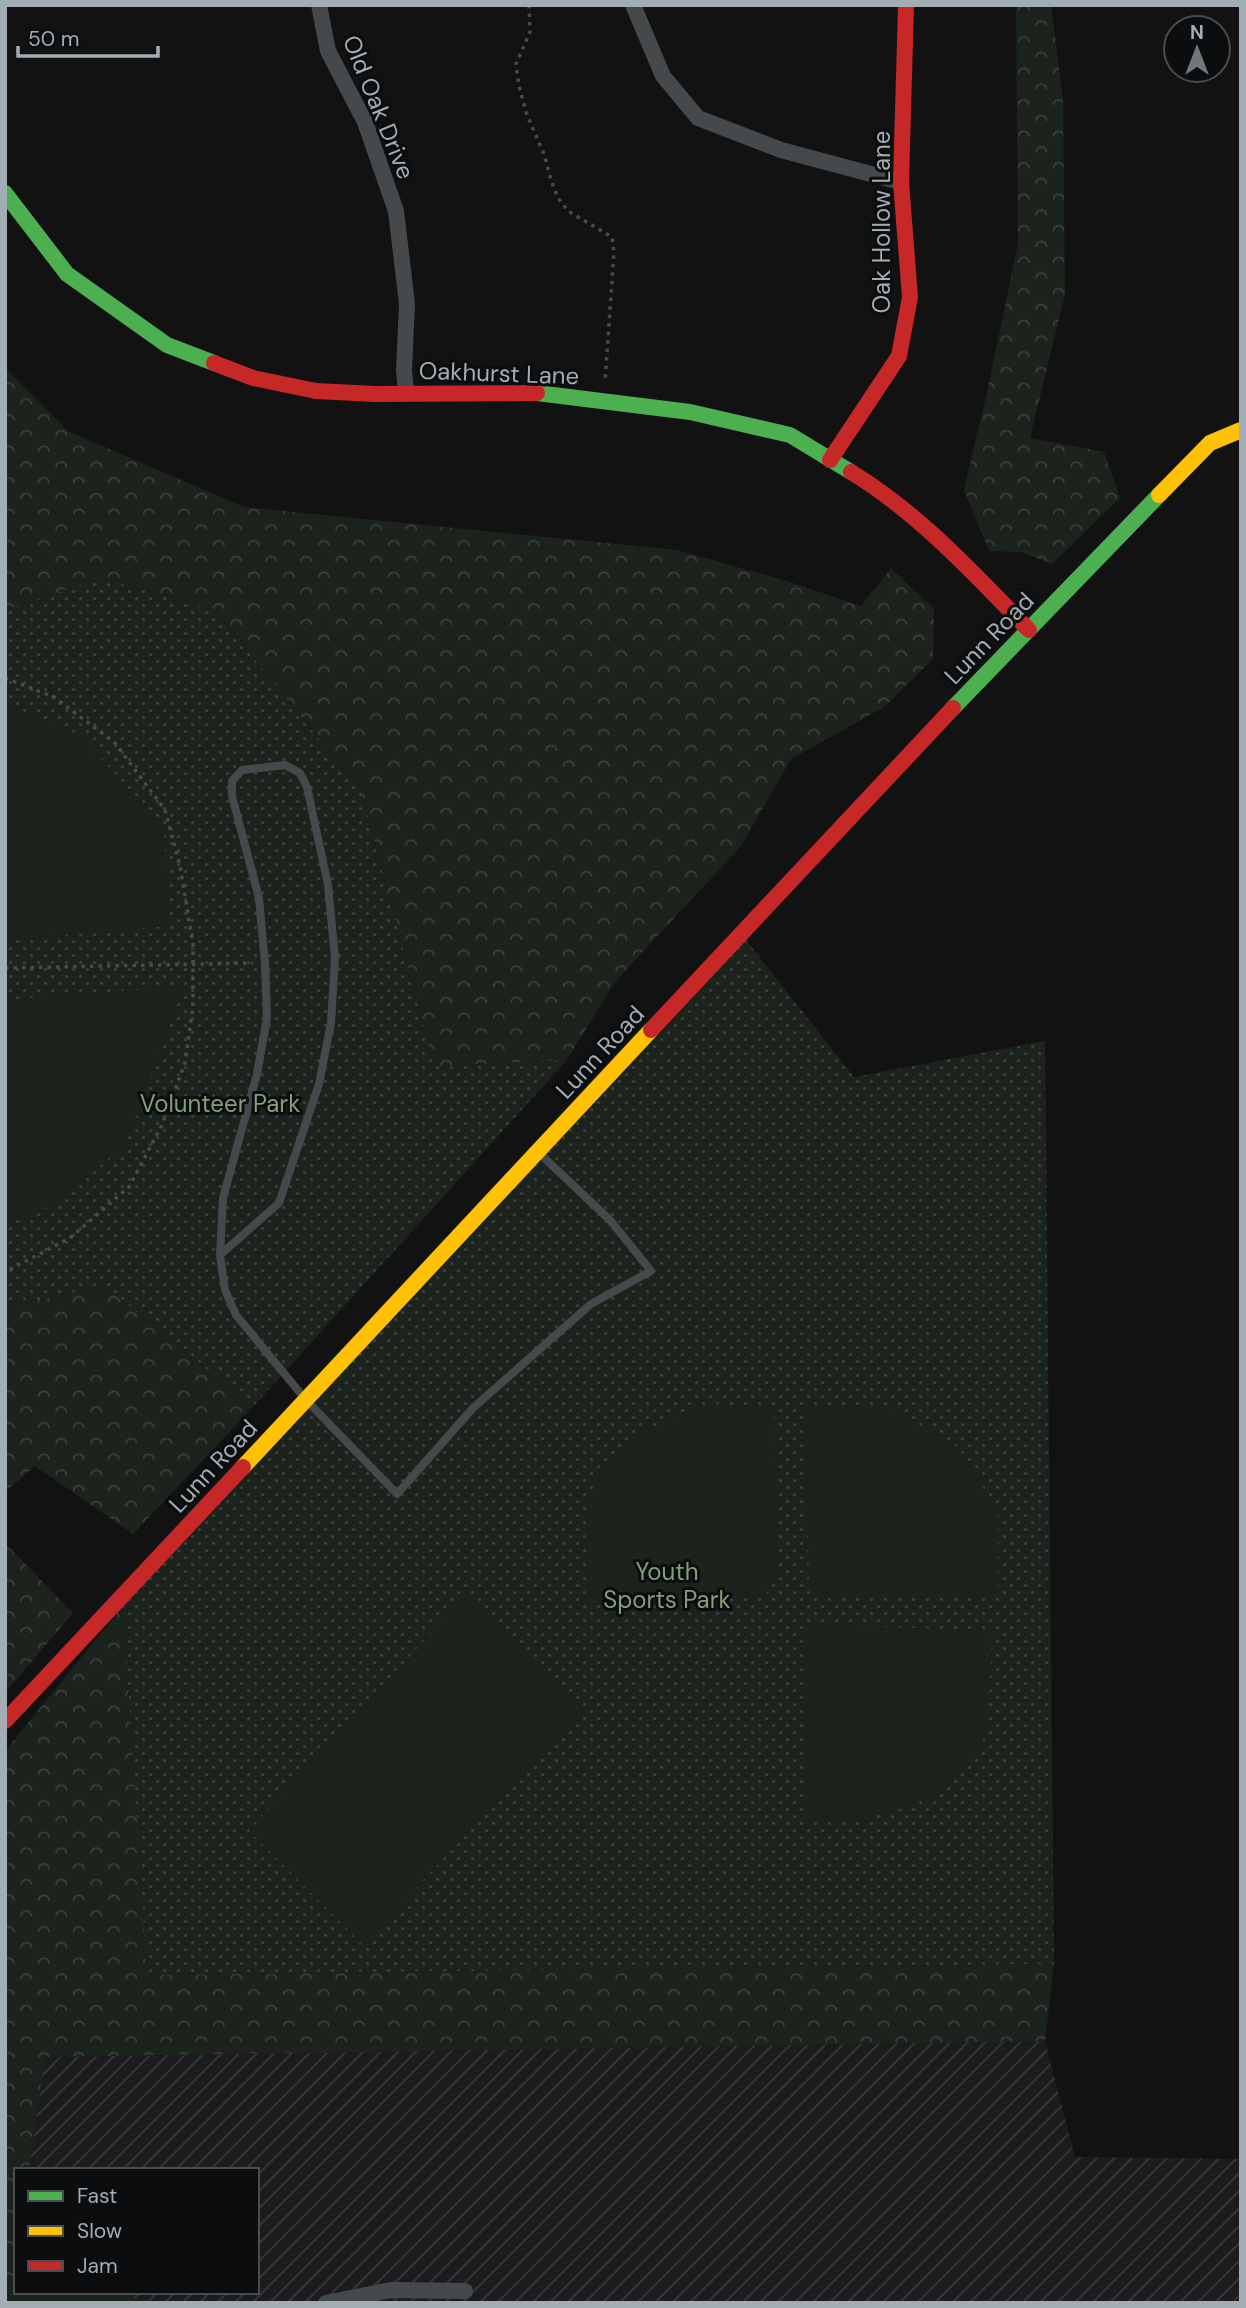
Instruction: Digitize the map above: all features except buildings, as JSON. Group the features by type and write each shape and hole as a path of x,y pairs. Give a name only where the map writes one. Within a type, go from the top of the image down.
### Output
{"street":[{"name":"Old Oak Drive","path":"319,5 328,51 365,122 396,211 408,304 404,370 406,392"},
{"path":"633,5 663,76 698,118 781,150 901,182"},
{"name":"Oak Hollow Lane","path":"830,460 899,356 910,297 901,182 906,5"},
{"name":"Oakhurst Lane","path":"5,193 67,274 167,345 253,378 316,391 375,394 529,392 690,412 790,435 879,489 931,531 1029,630"},
{"name":"Lunn Road","path":"5,1721 964,695 1210,443 1241,429"},
{"path":"326,2303 391,2290 465,2291"}],"lane":[{"path":"220,1255 279,1203 319,1084 331,1023 335,958 328,885 307,787 300,773 285,765 242,770 232,781 232,796 259,898 267,1018 257,1074 223,1198 220,1255 225,1290 236,1315 306,1400 397,1494 473,1408 591,1304 651,1271 610,1220 538,1151"}],"path":[{"path":"529,5 530,32 516,64 527,115 558,198 568,211 612,237 611,311 603,402"},
{"path":"5,678 54,697 115,743 165,810 180,866 192,944 192,1007 186,1063 162,1125 129,1187 70,1238 5,1272"},
{"path":"5,968 192,962 265,963"}],"shaded area":[{"path":"1045,2041 1075,2157 1241,2159 1241,2303 5,2303 5,2186 14,2294 259,2294 259,2168 29,2168 45,2057"}],"green space":[{"path":"1016,5 1051,5 1063,100 1065,294 1030,438 1104,452 1120,498 1052,564 1021,552 989,551 964,490 1018,244"},
{"path":"5,368 68,431 244,507 677,550 790,582 861,606 891,568 934,609 933,659 884,707 791,759 741,846 615,982 567,1060 434,1066 361,791 215,610 101,578 5,610"},
{"name":"Volunteer Park","path":"101,578 215,610 361,791 434,1066 567,1060 253,1407 105,1286 5,1307 5,610"},
{"path":"5,704 80,735 164,828 168,926 5,940"},
{"name":"Youth Sports Park","path":"746,940 854,1077 1045,1041 1054,1964 146,1975 123,1606"},
{"path":"184,986 125,1146 43,1210 5,1224 5,1000"},
{"path":"105,1286 253,1407 133,1534 35,1466 5,1492 5,1307"},
{"path":"709,1404 774,1407 777,1577 763,1598 589,1601 588,1517 592,1492 599,1474 623,1446 639,1434"},
{"path":"805,1406 892,1409 959,1448 998,1512 998,1597 826,1598 809,1583"},
{"path":"5,1543 73,1613 5,1693"},
{"path":"469,1592 585,1707 363,1945 249,1831"},
{"path":"123,1606 147,1975 1054,1964 1045,2041 45,2057 29,2168 14,2168 14,2294 130,2294 140,2303 5,2303 5,1751"},
{"path":"805,1625 992,1630 988,1730 968,1767 938,1794 894,1811 850,1821 807,1818"}],"traffic: fast":[{"path":"5,193 67,274 167,345 214,363"},
{"path":"537,393 690,412 790,435 851,472"},
{"path":"953,708 1159,495"}],"traffic: slow":[{"path":"1159,495 1210,443 1241,430"},
{"path":"243,1467 651,1030"}],"traffic: jam":[{"path":"830,460 899,356 910,297 901,182 906,5"},
{"path":"214,363 253,378 316,391 375,394 537,393"},
{"path":"851,472 923,525 1029,630"},
{"path":"651,1030 953,708"},
{"path":"5,1721 243,1467"}]}
